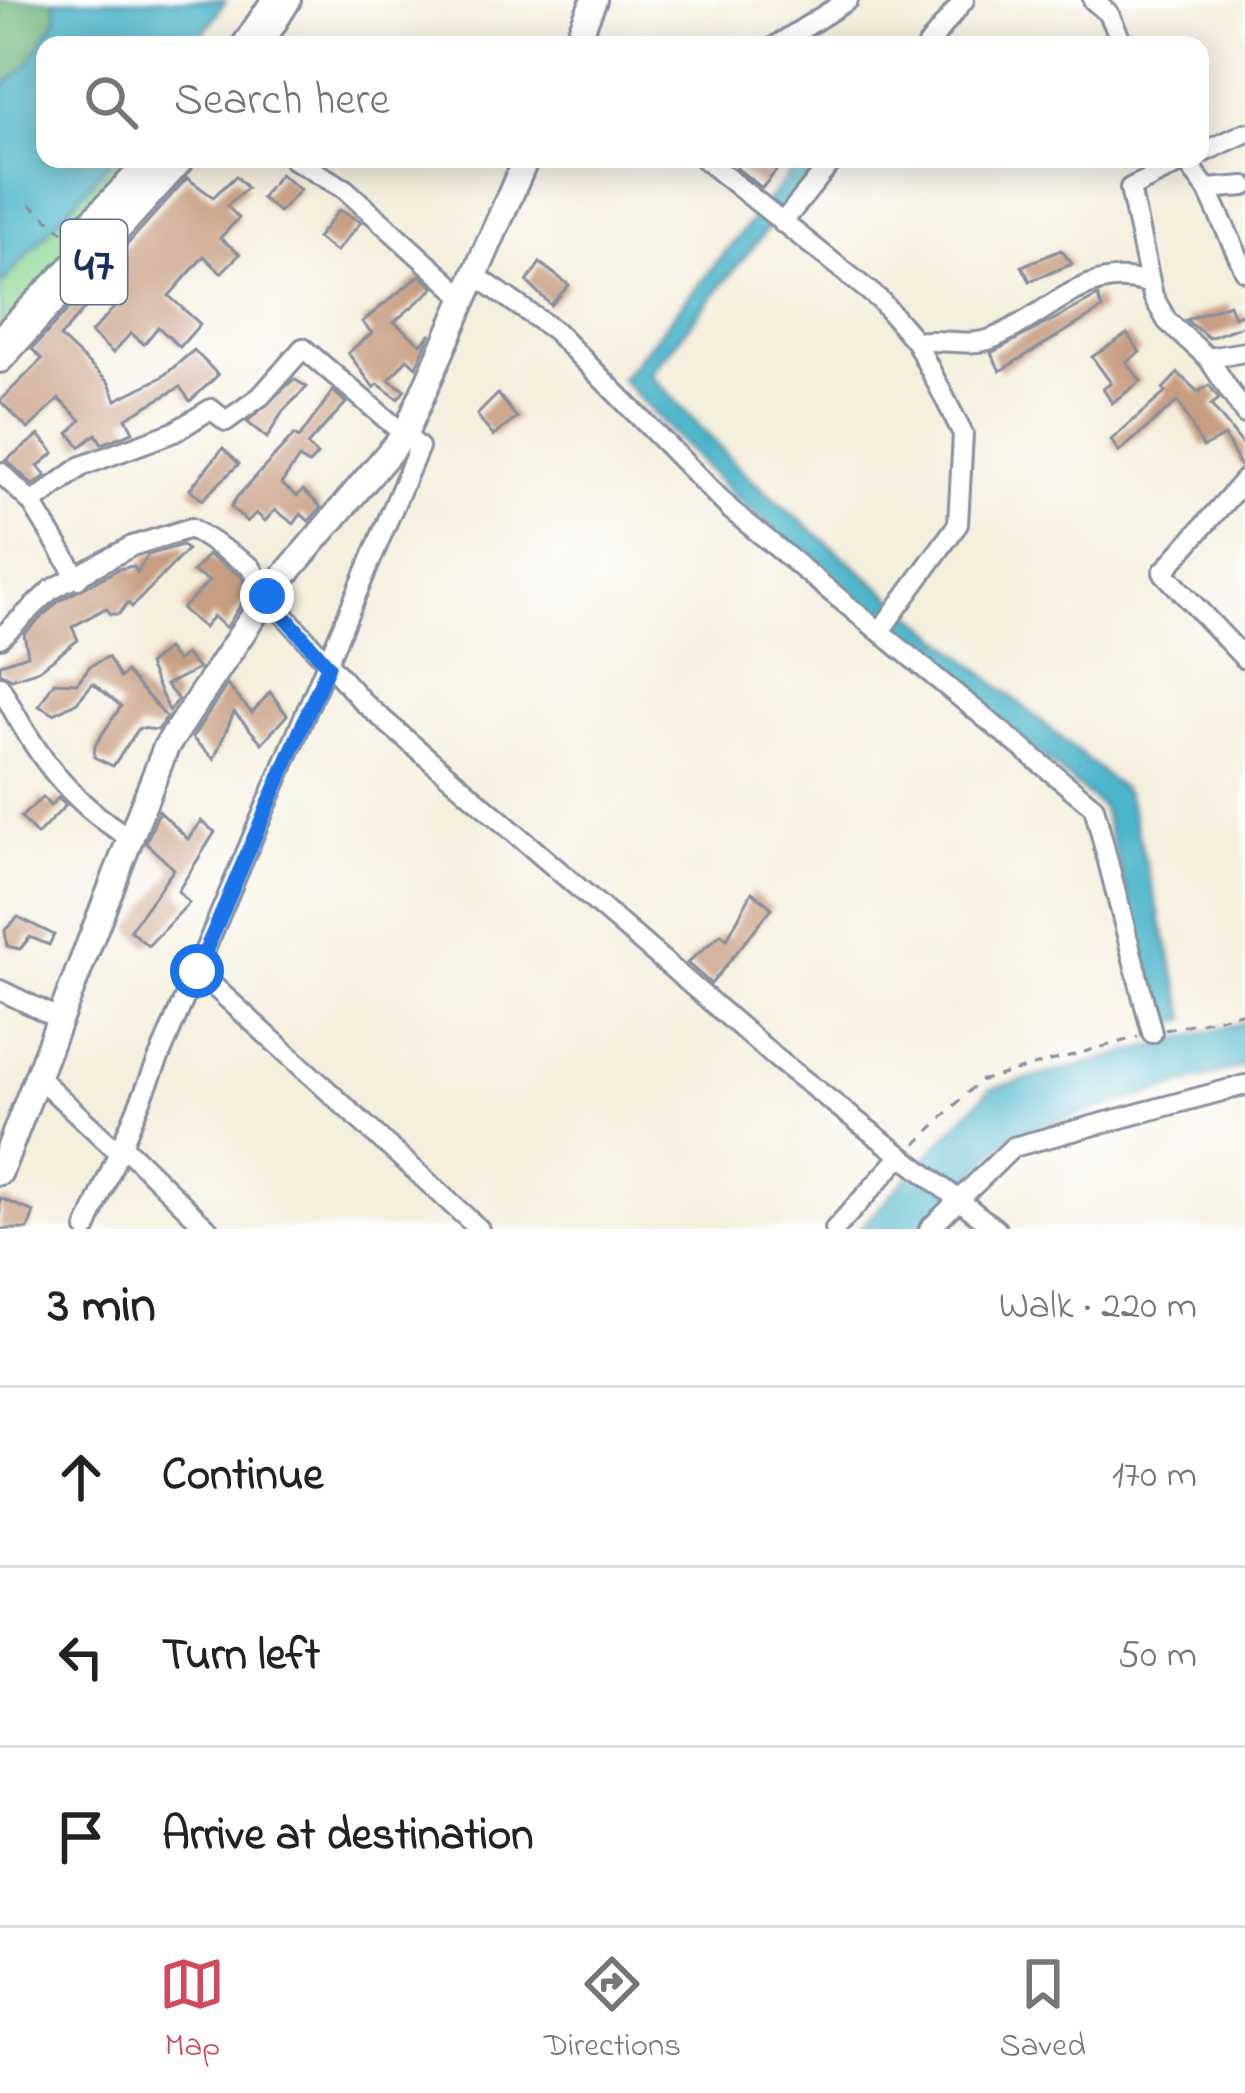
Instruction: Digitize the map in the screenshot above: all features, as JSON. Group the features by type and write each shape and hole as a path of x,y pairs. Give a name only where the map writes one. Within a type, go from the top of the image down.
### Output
{"main road":[{"path":"249,36 288,0"},
{"path":"579,36 594,0"},
{"name":"47","path":"0,360 174,168"},
{"path":"0,1172 166,747 267,596 405,434 522,168"}],"street":[{"path":"248,36 260,0"},
{"path":"249,36 271,0"},
{"path":"791,36 848,0"},
{"path":"935,36 964,0"},
{"path":"1093,0 1109,14 1119,36"},
{"path":"1209,149 1245,133"},
{"path":"72,230 138,168"},
{"path":"0,335 79,255 151,168"},
{"path":"309,168 345,189 470,286 556,332 731,510 1094,808 1152,1034"},
{"path":"715,168 880,300 916,342 958,421 963,467 958,524 880,632"},
{"path":"780,221 826,168"},
{"path":"1170,168 1130,188 1145,247 1147,283 1167,320 1208,358 1245,414"},
{"path":"1195,168 1245,271"},
{"path":"1207,189 1245,186"},
{"path":"916,342 940,338 986,342 1098,280 1126,277 1147,283"},
{"path":"32,502 82,466 174,432 211,409 226,421 261,396 303,348 419,447 86,1229"},
{"path":"1208,358 1245,352"},
{"path":"0,472 32,502 78,579"},
{"path":"1245,479 1163,572 1245,659"},
{"path":"0,638 51,590 132,546 191,528 250,567 267,596 328,666 782,1063 996,1229"},
{"path":"0,686 52,776 86,811 128,836"},
{"path":"197,971 479,1229"},
{"path":"0,990 60,1019"},
{"path":"38,1077 208,1229"},
{"path":"929,1229 1012,1147 1245,1085"},
{"path":"835,1229 901,1156"}],"path":[{"path":"30,204 72,230"},
{"path":"901,1156 979,1081 1245,1012"}],"green space":[{"path":"0,0 54,0 58,17 46,36 36,36 36,52 27,66 1,89"},
{"path":"104,168 162,168 0,350 0,286"}],"water":[{"path":"54,0 226,0 202,36 45,36 57,17"},
{"path":"36,51 36,168 104,168 0,286 0,78 1,88 27,66"},
{"path":"795,168 817,168 650,374 747,476 1127,793 1187,1019 1164,1024 1102,807 729,492 621,379"},
{"path":"1245,1022 1245,1066 1011,1135 924,1229 859,1229 990,1089"}],"building":[{"path":"736,168 779,168 762,188"},
{"path":"280,174 300,190 279,212 261,198"},
{"path":"236,176 247,188 227,206 239,218 220,238 240,254 221,273 204,256 169,296 200,324 180,347 158,327 144,344 131,333 113,353 91,333 122,299 98,277 187,178 213,197"},
{"path":"339,210 361,222 336,252 317,238"},
{"path":"1061,250 1072,264 1030,281 1022,266"},
{"path":"540,263 569,285 551,305 527,282"},
{"path":"420,275 434,288 394,322 421,344 431,333 416,367 407,359 389,380 405,390 398,399 378,384 374,388 348,353 372,333 362,322"},
{"path":"83,293 92,300 60,337 109,383 116,400 162,377 194,350 218,375 190,401 180,387 126,418 133,432 102,444 96,434 80,447 69,433 81,420 59,399 28,429 0,401 42,359 32,349"},
{"path":"1098,296 1102,309 1000,371 991,353"},
{"path":"1229,304 1234,317 1245,313 1245,325 1209,338 1186,320"},
{"path":"1127,334 1140,352 1126,362 1141,381 1112,403 1103,389 1111,383 1092,357"},
{"path":"1178,373 1198,392 1209,385 1219,399 1211,405 1245,447 1245,466 1240,466 1225,436 1203,447 1178,401 1119,452 1111,440 1166,392 1163,389"},
{"path":"294,379 307,387 283,411 267,438 247,422"},
{"path":"333,391 346,403 307,445 317,455 309,464 299,458 281,484 297,496 303,490 321,507 309,521 301,514 294,524 275,510 265,521 256,513 247,522 231,507 237,497 294,435 299,438"},
{"path":"498,394 517,418 493,436 477,415"},
{"path":"39,435 54,453 38,466 46,476 33,485 6,460"},
{"path":"223,448 239,464 202,500 190,489"},
{"path":"182,545 187,550 132,607 128,603 119,614 106,608 72,627 78,640 39,670 12,679 0,673 0,664 28,655 24,634 59,601 119,569 133,566 137,572 148,555"},
{"path":"208,555 241,576 249,592 226,628 213,616 204,628 182,609 209,581 193,572"},
{"path":"167,649 177,662 185,654 198,669 166,685 178,699 169,711 148,665"},
{"path":"108,657 120,678 126,672 166,717 158,730 139,728 113,766 94,757 95,745 121,706 93,683 77,702 54,714 39,706 54,682 77,683 90,666"},
{"path":"227,685 252,713 270,692 287,715 262,743 234,712 214,759 192,738"},
{"path":"43,797 50,806 58,798 66,805 37,835 21,817"},
{"path":"159,811 188,839 201,821 215,832 178,891 189,903 148,946 130,930 174,869 146,843"},
{"path":"752,892 772,908 711,984 687,963 721,934 727,939"},
{"path":"18,917 54,935 49,945 30,937 20,949 7,946 5,930"},
{"path":"0,1198 34,1212 28,1229 0,1229"}],"route":[{"path":"197,971 328,666 267,596"}]}
